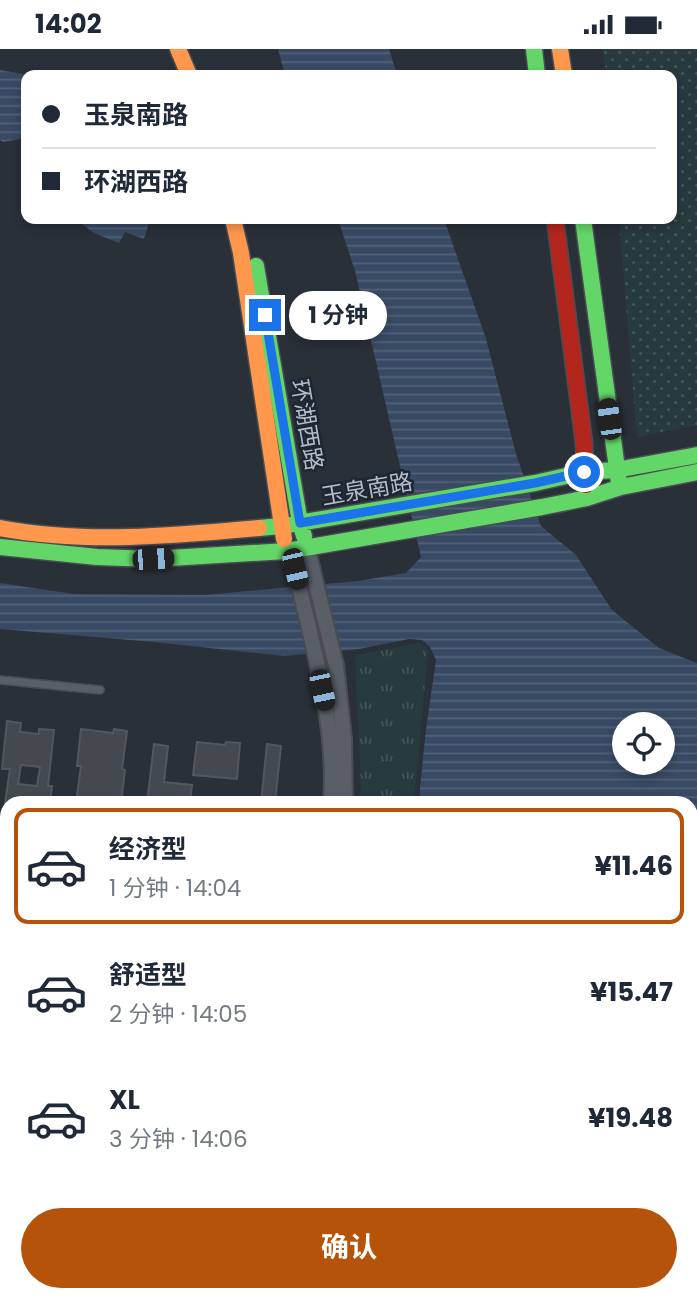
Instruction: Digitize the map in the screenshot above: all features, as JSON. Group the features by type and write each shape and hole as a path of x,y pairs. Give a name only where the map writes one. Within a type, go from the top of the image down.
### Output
{"street":[{"path":"178,49 187,70"},
{"path":"192,49 201,70"},
{"path":"534,49 536,70"},
{"path":"560,49 563,70"},
{"name":"环湖西路","path":"234,224 245,279 281,526 295,569 328,716 331,796"},
{"name":"环湖西路","path":"248,224 300,523 336,664 345,739 345,796"},
{"path":"556,224 584,443 587,498"},
{"path":"584,224 616,470 621,487"},
{"name":"玉泉南路","path":"0,529 99,537 170,536 281,526 535,483 584,472 616,470 697,455"},
{"name":"玉泉南路","path":"0,547 97,557 153,559 287,551 542,507 587,498 621,487 697,473"}],"lane":[{"path":"0,680 100,689"}],"green space":[{"path":"602,49 697,49 697,425 637,437 619,224 677,224 677,70 606,70"},
{"path":"420,643 428,651 415,796 360,796 355,655"}],"water":[{"path":"278,49 389,49 395,70 284,70"},
{"path":"0,70 21,74 21,137 3,142 0,140"},
{"path":"82,224 148,224 144,239 125,232 119,243 94,233"},
{"path":"340,224 446,224 486,339 516,454 541,526 576,555 612,610 659,648 697,663 697,796 420,796 436,660 430,647 422,640 409,639 359,649 284,656 0,629 0,583 74,594 205,595 358,581 406,573 421,557 355,271"}],"building":[{"path":"7,721 21,723 20,732 39,734 39,729 54,730 48,786 52,786 51,796 6,796 10,769 2,769","holes":["21,765 40,767 37,786 18,784"]},
{"path":"81,729 113,733 114,729 127,731 122,796 77,796 81,766 77,766"},
{"path":"197,742 225,745 226,742 240,743 237,779 193,775"},
{"path":"154,744 168,746 164,782 192,785 191,796 148,796"},
{"path":"267,744 281,746 276,796 262,796"}],"traffic: fast":[{"path":"534,49 536,70"},
{"path":"584,224 619,483"},
{"path":"256,266 304,536"},
{"path":"259,528 697,455"},
{"path":"0,547 97,557 153,559 287,551 542,507 587,498 621,487 697,472"}],"traffic: slow":[{"path":"178,49 187,70"},
{"path":"560,49 563,70"},
{"path":"234,224 241,253 284,539"},
{"path":"0,528 97,537 162,536 259,528"}],"traffic: jam":[{"path":"556,224 584,443 586,485"}],"route":[{"path":"265,315 300,523 535,483 584,472"}]}
